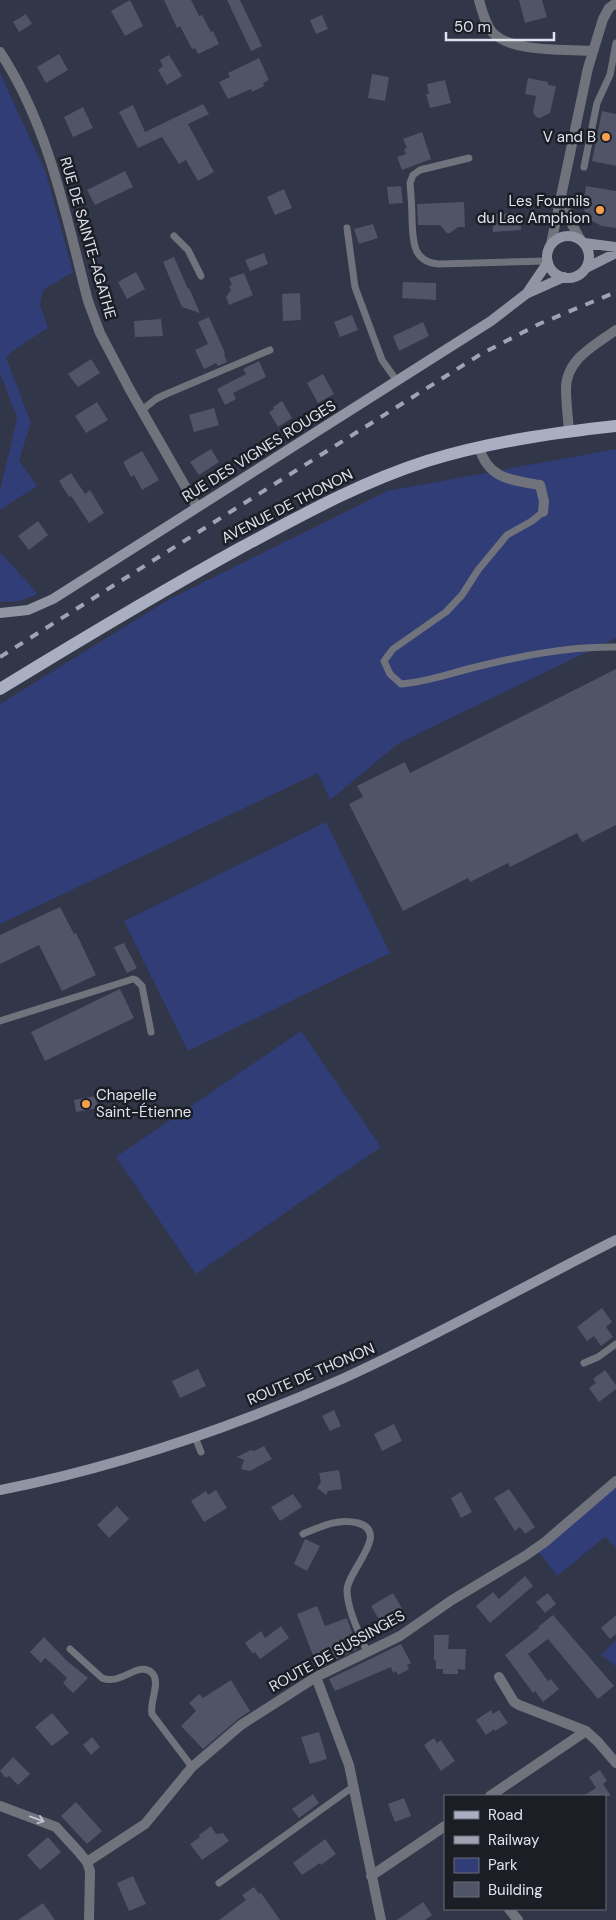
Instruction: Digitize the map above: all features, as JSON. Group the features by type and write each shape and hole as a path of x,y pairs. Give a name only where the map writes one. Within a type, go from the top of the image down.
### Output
{"main road":[{"name":"AVENUE DE THONON","path":"0,689 164,590 330,500 403,469 479,447 538,435 616,426"}],"street":[{"path":"479,0 489,28 509,44 522,47 593,51"},
{"path":"614,2 603,18 593,51 551,244 547,252 547,262 554,272 564,278 577,276 586,268 616,253"},
{"name":"RUE DE SAINTE-AGATHE","path":"0,52 22,90 51,162 94,320 197,507"},
{"path":"562,195 568,216 589,253 589,261 586,268"},
{"path":"551,244 562,236 571,236 582,241 616,247"},
{"name":"RUE DES VIGNES ROUGES","path":"526,294 547,262"},
{"name":"RUE DES VIGNES ROUGES","path":"0,613 18,612 45,604 491,322 526,294 564,278"},
{"path":"569,431 566,389 570,370 578,358 616,330"},
{"path":"479,447 485,462 496,474 540,485 544,501 543,512"},
{"name":"ROUTE DE THONON","path":"0,1490 78,1471 195,1437 270,1409 343,1378 507,1297 616,1240"},
{"name":"ROUTE DE SUSSINGES","path":"87,1862 145,1824 192,1767 241,1725 316,1677 400,1636 452,1600 536,1548 616,1481"},
{"path":"316,1677 346,1756 354,1786 381,1920"},
{"path":"499,1677 514,1702 525,1709 586,1731 616,1763"},
{"path":"491,1795 586,1731"},
{"path":"0,1806 56,1827 87,1862 90,1869 89,1920"},
{"path":"371,1876 444,1827"},
{"path":"510,1910 518,1920"}],"lane":[{"path":"584,167 597,103 610,75 616,43"},
{"path":"469,158 420,170 413,175 410,183 412,231 414,246 417,252 426,261 439,264 547,262"},
{"path":"347,228 355,287 382,360 397,381"},
{"path":"174,236 188,250 201,276"},
{"path":"142,410 164,395 270,350"},
{"path":"543,512 532,521 507,535 478,570 462,596 446,612 393,649 384,661 390,674 401,684 420,682 516,659 572,649 616,647"},
{"path":"0,1021 133,979 142,986 151,1032"},
{"path":"584,1362 598,1357 616,1344"},
{"path":"195,1437 201,1452"},
{"path":"303,1534 330,1523 342,1521 357,1523 367,1527 370,1531 371,1542 350,1578 347,1592 348,1602 367,1652"},
{"path":"70,1649 102,1678 107,1680 117,1680 140,1669 147,1669 152,1673 156,1681 151,1707 152,1714 192,1767"},
{"path":"219,1883 354,1786"}],"green space":[{"path":"0,73 46,173 73,272 43,290 40,305 48,328 6,357 31,423 19,460 37,486 0,510 0,491 17,418 0,373"},
{"path":"616,449 616,638 399,743 330,800 318,773 0,924 0,704 168,600 387,491"},
{"path":"0,552 38,594 20,601 0,602"},
{"path":"326,822 390,953 188,1051 124,921"},
{"path":"301,1031 381,1147 196,1274 116,1157"},
{"path":"616,1481 616,1548 605,1537 557,1576 536,1548"},
{"path":"616,1640 616,1666 601,1655"}],"building":[{"path":"130,0 143,26 125,36 111,11"},
{"path":"164,0 191,0 199,16 202,15 211,32 213,31 219,44 198,54 195,48 192,49 180,26 177,28"},
{"path":"227,0 240,0 262,46 251,51"},
{"path":"519,0 542,0 547,17 525,23"},
{"path":"26,14 32,24 19,32 13,22"},
{"path":"322,15 328,29 316,34 310,20"},
{"path":"59,54 68,70 46,83 37,67"},
{"path":"169,55 182,76 167,85 158,70 163,66 160,60"},
{"path":"259,58 269,80 263,83 264,86 252,92 251,89 228,99 219,82 230,77 228,73"},
{"path":"372,74 389,77 385,101 368,98"},
{"path":"528,78 548,82 548,85 556,86 550,113 540,118 536,117 533,112 536,96 525,94"},
{"path":"445,80 451,103 430,108 426,94 429,94 427,84"},
{"path":"203,104 209,114 188,124 214,172 198,181 186,160 179,164 162,137 138,148 119,112 133,105 145,132"},
{"path":"83,107 93,128 73,137 64,117"},
{"name":"V and B","path":"602,111 616,114 616,166 592,161"},
{"path":"422,132 431,159 402,170 397,157 406,154 404,149 407,148 403,139"},
{"path":"125,171 133,187 95,205 87,190"},
{"path":"401,186 403,203 389,204 387,187"},
{"name":"Les Fournils du Lac Amphion","path":"586,186 616,191 616,228 602,226 587,217 583,206"},
{"path":"284,189 292,208 275,215 267,197"},
{"path":"464,202 465,227 458,227 447,233 440,225 418,225 417,204"},
{"path":"520,213 521,230 493,232 492,214"},
{"path":"373,224 378,238 359,244 354,229"},
{"path":"264,253 268,264 250,271 245,260"},
{"path":"174,257 200,313 182,307 163,262"},
{"path":"136,272 145,289 127,299 118,282"},
{"path":"244,273 253,295 229,305 226,297 231,290 229,286 232,285 229,278"},
{"path":"403,282 436,283 436,300 402,298"},
{"path":"300,293 301,320 283,321 282,294"},
{"path":"352,315 358,330 340,337 334,322"},
{"path":"209,317 227,362 218,366 216,363 204,369 195,350 208,344 198,322"},
{"path":"161,319 163,336 135,337 134,321"},
{"path":"423,322 429,336 399,351 393,336"},
{"path":"91,359 100,373 78,387 68,374"},
{"path":"259,361 266,377 233,393 236,399 225,405 217,389 246,374 243,369"},
{"path":"323,374 334,394 318,403 307,383"},
{"path":"282,401 292,418 278,427 269,412"},
{"path":"97,402 108,420 86,433 75,416"},
{"path":"214,408 219,425 194,432 189,415"},
{"path":"211,449 219,462 199,475 190,462"},
{"path":"142,451 159,480 142,490 134,475 131,477 123,462"},
{"path":"71,473 85,494 90,490 104,513 89,523 59,481"},
{"path":"38,521 48,535 29,550 18,536"},
{"path":"616,669 616,825 582,842 577,833 510,867 508,863 470,882 468,878 403,911 349,804 363,797 357,786 405,762 410,773"},
{"path":"60,907 74,934 76,933 96,975 62,991 39,945 0,964 0,935"},
{"path":"124,943 137,968 127,973 114,947"},
{"path":"120,989 134,1018 45,1061 31,1032"},
{"name":"Chapelle Saint-Étienne","path":"96,1096 98,1108 76,1112 74,1100"},
{"path":"602,1308 612,1322 606,1327 613,1337 601,1346 594,1336 587,1341 577,1327"},
{"path":"198,1369 206,1386 180,1398 172,1381"},
{"path":"605,1370 616,1385 616,1389 599,1402 589,1388 596,1383 593,1379"},
{"path":"334,1410 341,1426 330,1431 322,1416"},
{"path":"394,1424 402,1441 382,1451 374,1434"},
{"path":"264,1446 272,1459 250,1471 241,1469 244,1460 237,1457"},
{"path":"339,1470 342,1489 328,1491 326,1495 317,1488 321,1482 319,1473"},
{"path":"509,1489 535,1527 525,1534 520,1527 515,1531 494,1498"},
{"path":"216,1490 227,1508 204,1522 191,1501 206,1491 208,1495"},
{"path":"461,1492 472,1512 461,1518 451,1498"},
{"path":"293,1494 302,1507 280,1521 271,1507"},
{"path":"117,1506 129,1519 109,1538 97,1525"},
{"path":"305,1539 320,1546 307,1571 294,1564"},
{"path":"525,1576 533,1586 490,1623 476,1606 493,1592 499,1599"},
{"path":"393,1593 405,1614 383,1626 371,1606"},
{"path":"548,1593 556,1604 545,1613 536,1602"},
{"path":"317,1606 325,1626 347,1618 358,1649 322,1666 320,1661 316,1663 297,1614"},
{"path":"553,1615 614,1686 598,1699 548,1639 528,1654 548,1681 551,1679 559,1689 543,1702 535,1691 533,1693 505,1655"},
{"path":"616,1615 616,1634 610,1639 601,1628"},
{"path":"281,1626 289,1638 260,1659 255,1652 253,1654 245,1643 261,1631 265,1638"},
{"path":"434,1635 449,1635 448,1649 466,1649 465,1670 458,1669 458,1674 443,1674 443,1669 436,1669"},
{"path":"44,1637 67,1661 88,1678 73,1693 63,1683 67,1678 45,1658 41,1663 30,1652"},
{"path":"401,1644 411,1663 407,1665 409,1669 398,1675 396,1671 393,1673 391,1667 335,1691 329,1679"},
{"path":"231,1680 250,1711 203,1749 181,1726 196,1711 189,1703 199,1694 203,1698"},
{"path":"491,1710 493,1714 499,1710 508,1723 486,1735 476,1720"},
{"path":"52,1713 69,1733 52,1746 35,1727"},
{"path":"319,1732 327,1759 310,1764 301,1737"},
{"path":"92,1737 100,1747 91,1755 83,1745"},
{"path":"434,1738 437,1743 441,1740 455,1761 441,1771 424,1745"},
{"path":"13,1757 30,1774 18,1785 9,1776 6,1778 0,1771"},
{"path":"600,1770 607,1781 603,1784 611,1796 585,1795 596,1788 589,1777"},
{"path":"313,1794 319,1803 299,1818 292,1809"},
{"path":"404,1798 411,1816 395,1822 388,1804"},
{"path":"76,1802 102,1831 87,1844 61,1816"},
{"path":"211,1826 216,1834 223,1833 229,1841 202,1860 190,1844"},
{"path":"48,1837 61,1852 40,1870 27,1855"},
{"path":"325,1839 336,1854 302,1875 293,1863"},
{"path":"133,1876 146,1904 129,1911 117,1883"},
{"path":"254,1887 259,1894 261,1893 280,1920 219,1920 246,1900 242,1895"},
{"path":"423,1902 432,1915 425,1920 397,1920"},
{"path":"43,1903 55,1920 18,1920"}],"railway":[{"path":"0,657 481,354 539,324 616,292"}],"place":[{"name":"V and B","path":"606,137"},
{"name":"Les Fournils du Lac Amphion","path":"600,210"},
{"name":"Chapelle Saint-Étienne","path":"86,1104"}]}
